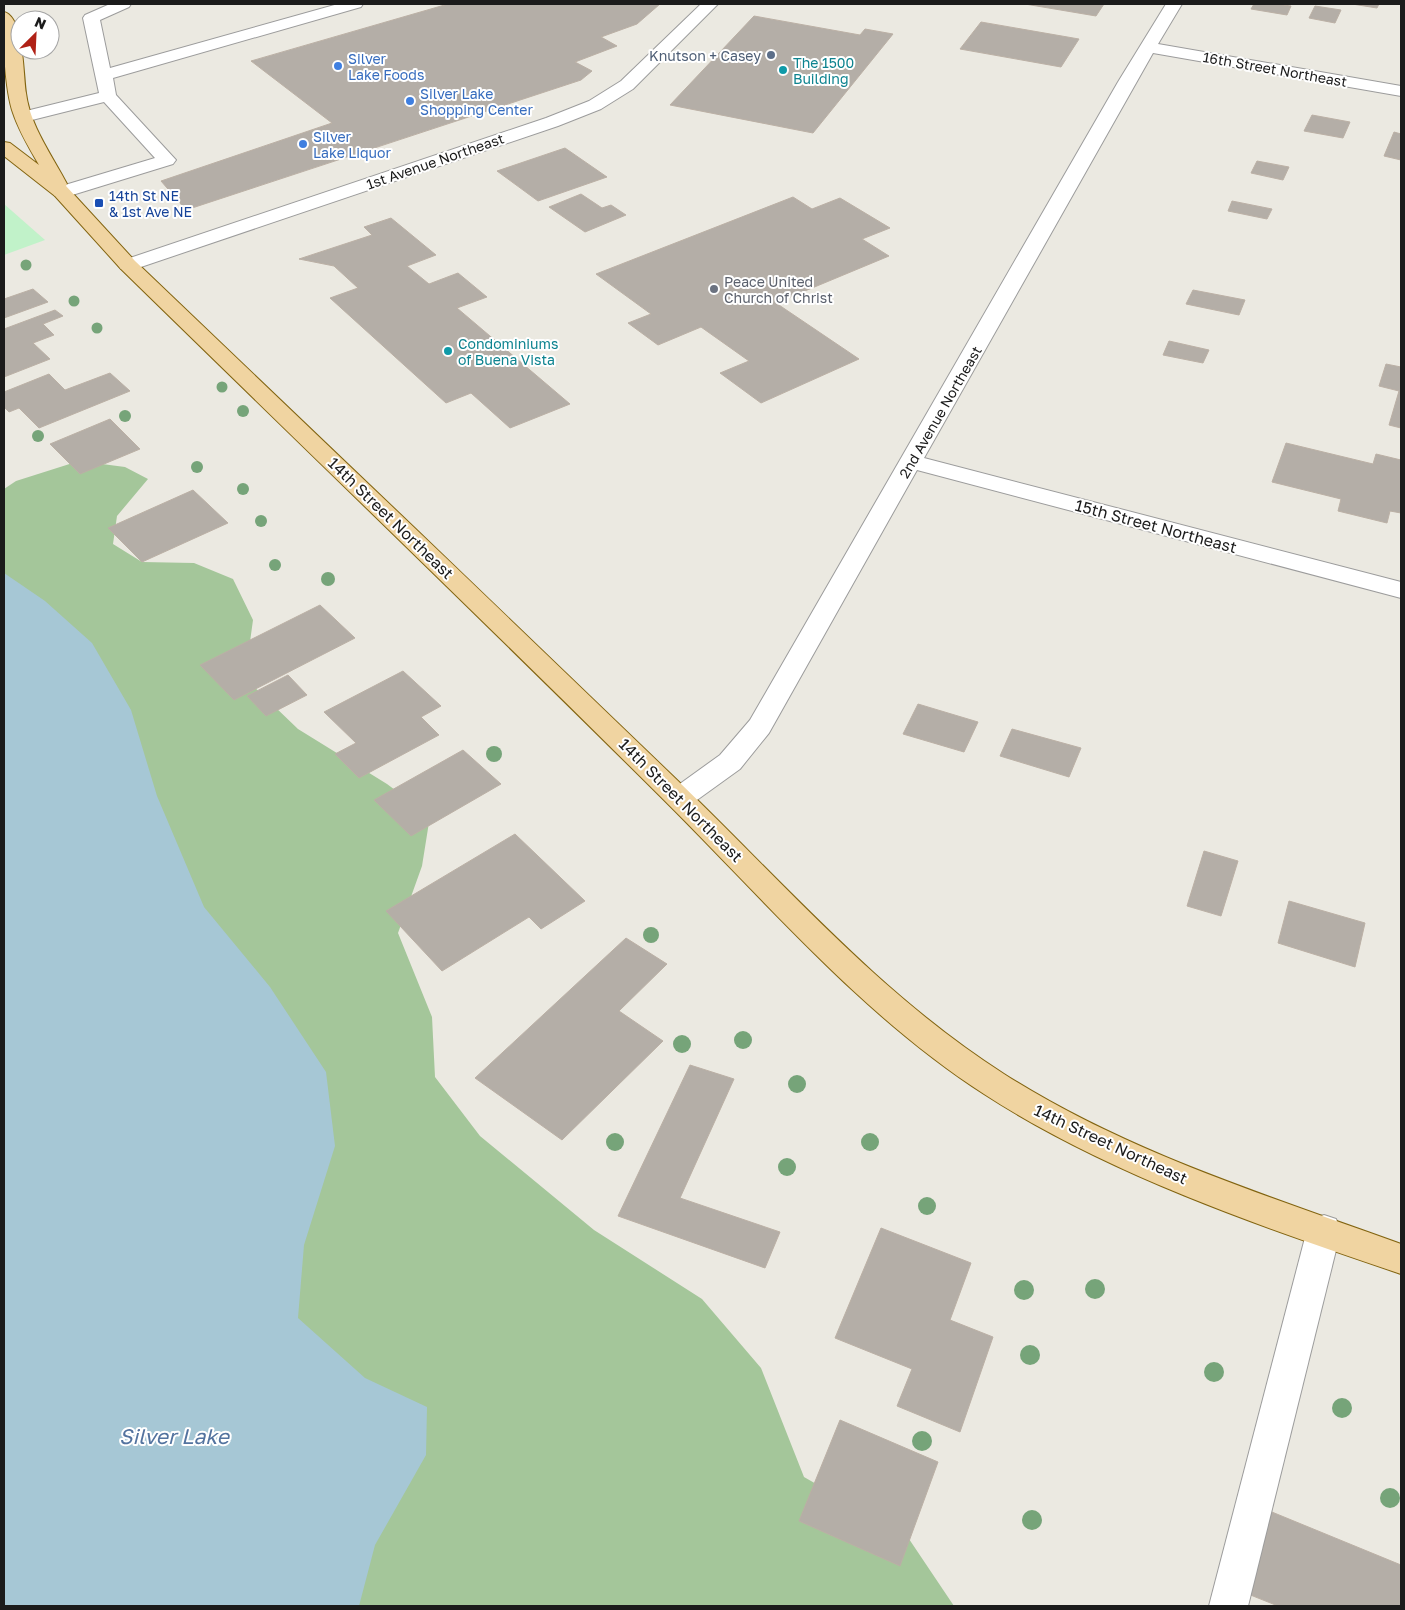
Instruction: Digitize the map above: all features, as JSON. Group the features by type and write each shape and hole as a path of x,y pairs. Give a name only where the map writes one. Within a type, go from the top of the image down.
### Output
{"main road":[{"name":"14th Street Northeast","path":"4,17 10,29 16,57 19,104 62,192"},
{"name":"14th Street Northeast","path":"4,147 62,192 128,264 680,798 859,978 902,1017 989,1081 1039,1112 1099,1142 1181,1177 1401,1259"}],"street":[{"path":"62,192 167,160 108,96 91,18 123,4"},
{"path":"104,76 355,4"},
{"name":"1st Avenue Northeast","path":"128,264 552,122 595,105 626,85 710,4"},
{"name":"2nd Avenue Northeast","path":"680,798 730,762 760,726 1174,4"},
{"name":"16th Street Northeast","path":"1148,47 1401,91"},
{"path":"24,117 64,105 108,96"},
{"name":"15th Street Northeast","path":"911,462 1401,590"},
{"path":"1228,1606 1324,1230"}],"green space":[{"path":"4,204 45,240 4,255"},
{"path":"79,461 125,467 148,479 117,516 113,544 142,562 194,563 233,579 253,620 245,678 298,729 387,784 430,816 422,866 398,933 432,1017 435,1077 480,1136 594,1230 702,1299 761,1368 804,1477 907,1536 954,1606 306,1606 4,621 4,489 16,481"}],"water":[{"name":"Silver Lake","path":"4,573 45,601 92,643 131,710 157,796 204,907 270,987 326,1072 335,1146 304,1245 298,1318 365,1378 427,1407 426,1455 375,1545 359,1606 4,1606"}],"building":[{"name":"Silver Lake Shopping Center","path":"448,4 660,4 637,24 601,37 617,46 575,62 592,71 581,80 186,210 161,181 332,123 251,61"},
{"path":"1025,4 1104,4 1096,16"},
{"path":"1254,4 1291,6 1287,15 1251,9"},
{"path":"1352,4 1379,4 1377,8"},
{"path":"1315,6 1341,10 1335,23 1309,18"},
{"name":"The 1500 Building","path":"754,16 860,35 865,29 893,34 813,133 670,105"},
{"path":"981,22 1079,39 1061,67 960,49"},
{"path":"1312,115 1350,122 1343,138 1304,131"},
{"path":"1394,132 1401,134 1401,160 1384,156"},
{"path":"565,148 607,177 538,201 497,171"},
{"path":"1257,161 1289,167 1283,180 1251,173"},
{"path":"581,194 602,208 611,205 626,215 585,232 549,207"},
{"name":"Peace United Church of Christ","path":"793,197 812,209 840,198 890,228 862,239 889,256 776,303 859,359 761,403 720,373 749,361 701,327 658,345 628,323 651,314 596,274"},
{"path":"1232,201 1272,209 1267,219 1228,211"},
{"name":"Condominiums of Buena Vista","path":"391,218 436,255 407,266 429,284 458,273 487,297 457,308 570,404 510,428 471,393 446,403 330,298 358,288 334,266 299,259 372,235 364,227"},
{"path":"33,289 48,302 4,318 4,299"},
{"path":"1193,290 1245,300 1239,315 1186,304"},
{"path":"55,310 63,316 43,324 54,335 33,343 50,359 4,377 4,329"},
{"path":"1169,341 1209,350 1203,363 1163,355"},
{"path":"1386,364 1401,367 1401,428 1389,425 1399,391 1379,386"},
{"path":"110,373 130,391 39,428 19,408 9,412 4,407 4,392 49,374 65,390"},
{"path":"110,419 140,449 80,474 50,444"},
{"path":"1286,443 1373,464 1376,454 1401,460 1401,513 1390,511 1387,523 1338,511 1341,499 1272,482"},
{"path":"193,490 228,523 142,562 108,528"},
{"path":"320,605 355,638 234,700 200,665"},
{"path":"403,671 441,706 421,717 439,735 359,778 335,754 356,743 324,712"},
{"path":"288,675 307,695 266,716 247,696"},
{"path":"918,704 978,722 964,752 903,734"},
{"path":"1012,729 1081,748 1069,777 1000,756"},
{"path":"463,750 501,784 411,836 374,800"},
{"path":"515,834 585,901 541,929 529,917 442,971 386,911"},
{"path":"1204,851 1238,861 1221,916 1187,906"},
{"path":"1289,901 1365,923 1355,967 1278,943"},
{"path":"626,938 667,964 619,1011 663,1041 562,1140 475,1078"},
{"path":"690,1065 734,1079 680,1198 780,1232 765,1268 618,1216"},
{"path":"881,1228 971,1263 950,1320 993,1337 960,1432 897,1406 912,1369 835,1338"},
{"path":"840,1420 938,1462 900,1566 799,1521"},
{"path":"1267,1510 1401,1565 1401,1606 1278,1606 1248,1594"}],"place":[{"name":"Knutson + Casey","path":"771,55"},
{"name":"Silver Lake Foods","path":"338,66"},
{"name":"The 1500 Building","path":"783,70"},
{"name":"Silver Lake Shopping Center","path":"410,101"},
{"name":"Silver Lake Liquor","path":"303,144"},
{"name":"14th St NE & 1st Ave NE","path":"99,203"},
{"name":"Peace United Church of Christ","path":"714,289"},
{"name":"Condominiums of Buena Vista","path":"448,351"}]}
